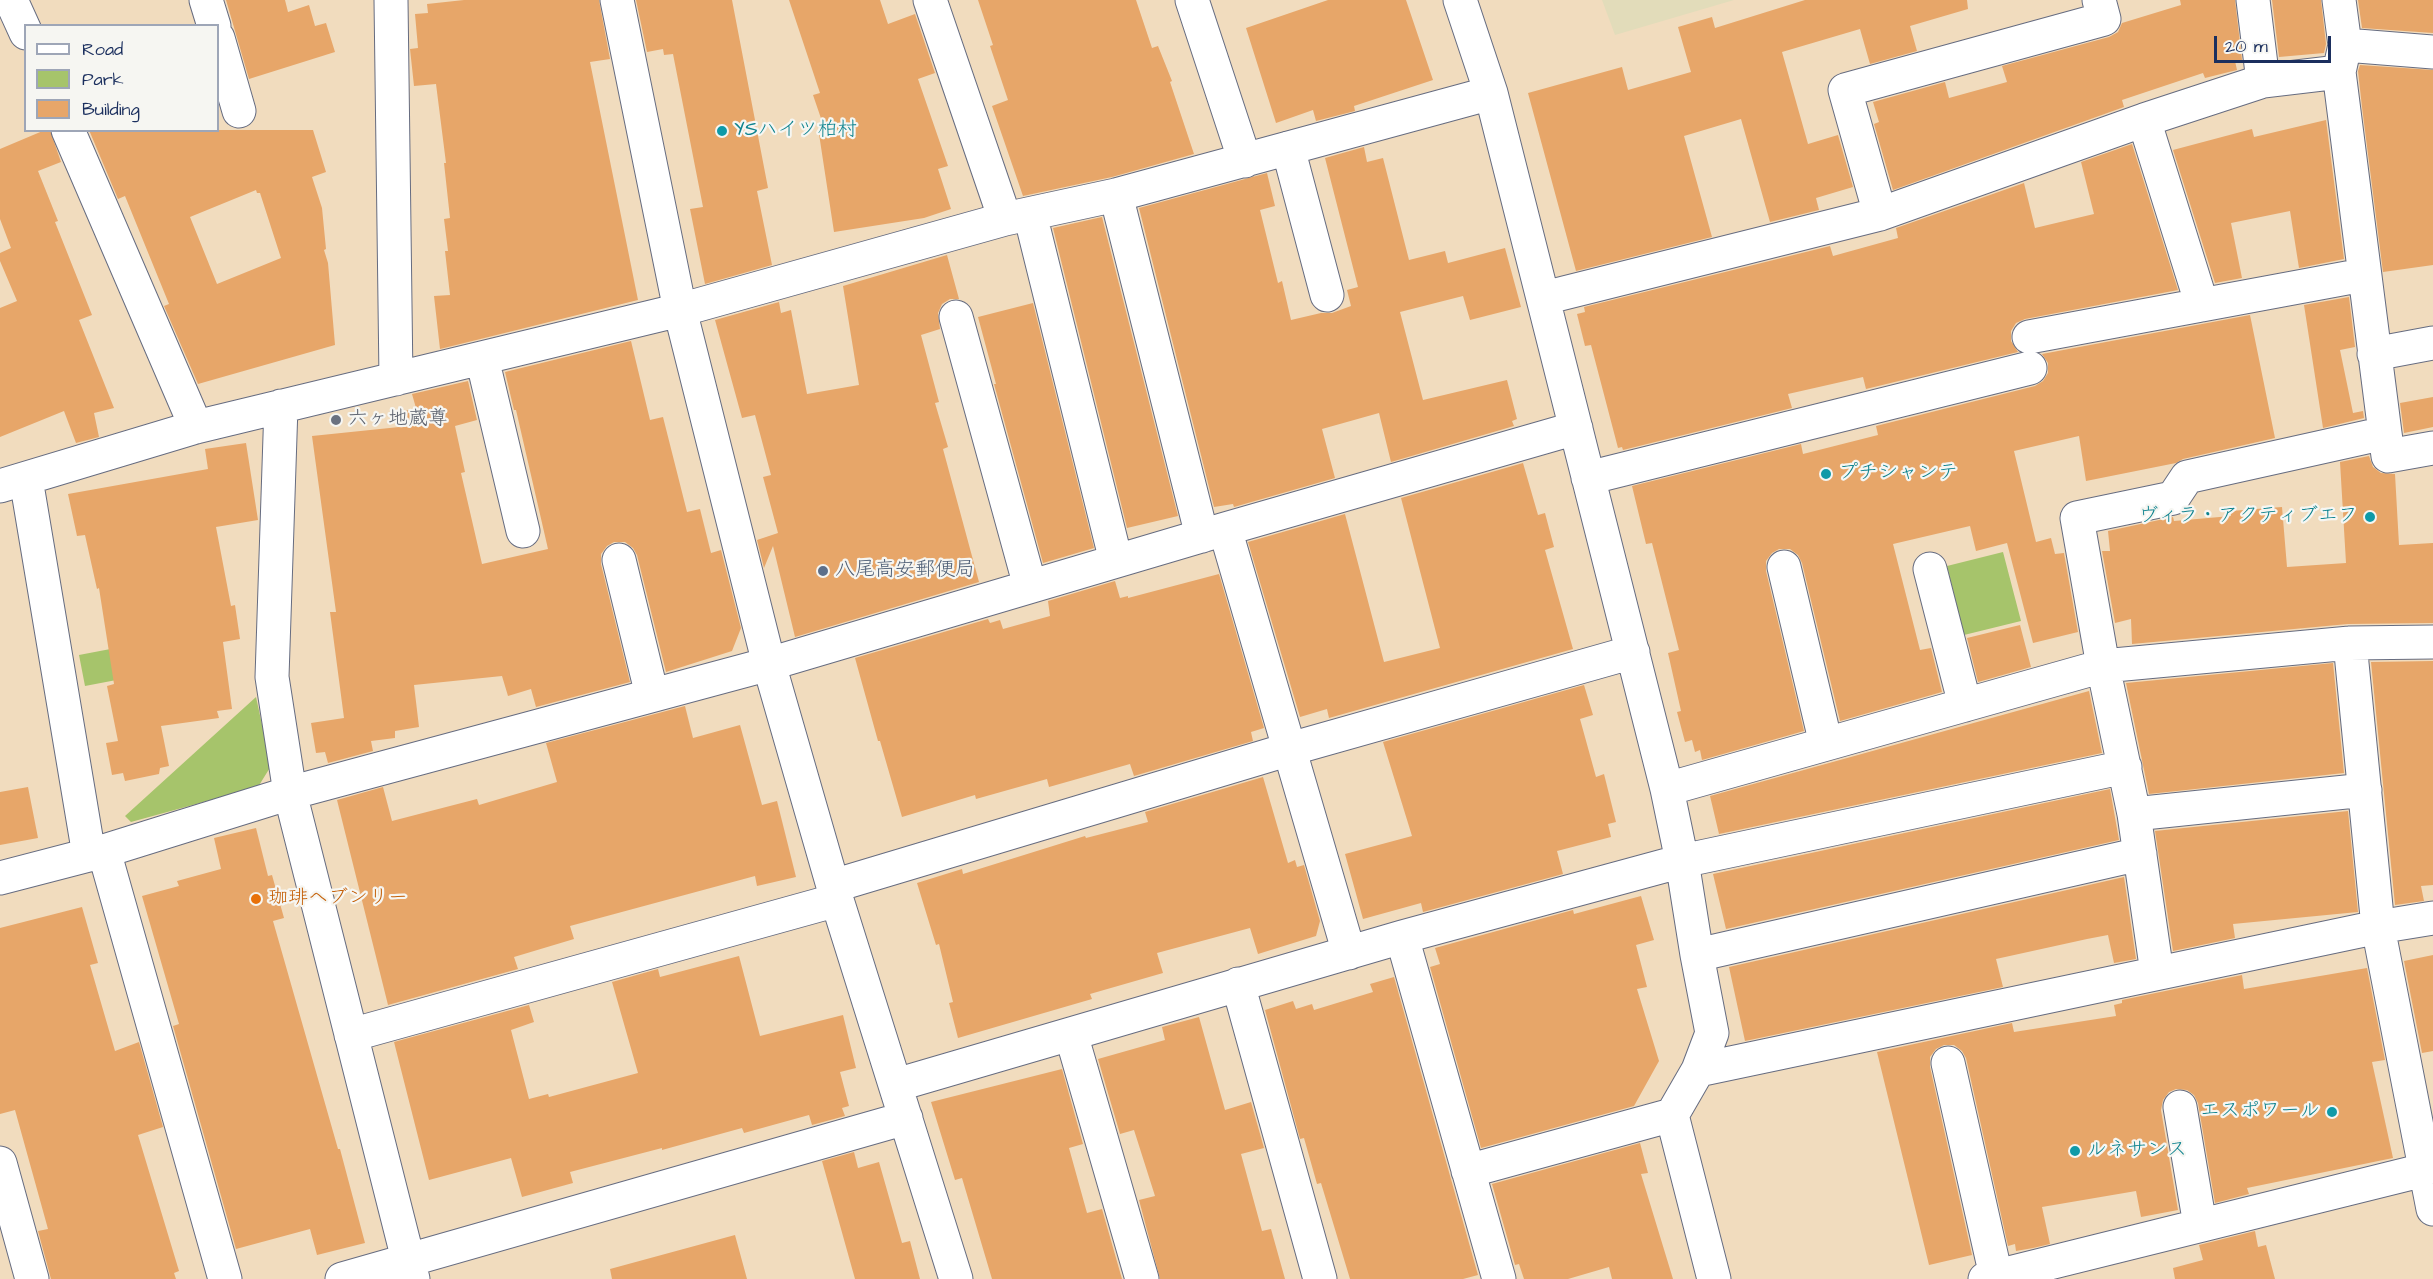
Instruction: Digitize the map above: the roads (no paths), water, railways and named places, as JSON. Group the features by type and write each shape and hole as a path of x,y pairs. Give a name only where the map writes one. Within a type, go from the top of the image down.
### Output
{"street":[{"path":"11,0 24,29"},
{"path":"206,0 213,24"},
{"path":"390,0 396,379"},
{"path":"617,0 680,310 769,664 835,893 956,1279"},
{"path":"930,0 1017,217 1116,561"},
{"path":"1192,0 1245,161"},
{"path":"1460,0 1491,93 1544,297 1667,789 1682,861 1712,1033 1698,1070 1672,1115 1714,1279"},
{"path":"1880,214 1845,90 2104,19 2099,0"},
{"path":"2253,0 2263,81"},
{"path":"2339,0 2342,58 2363,275 2388,456 2433,448"},
{"path":"219,41 239,111"},
{"path":"1544,297 1880,214 2144,120 2342,58 2433,52"},
{"path":"225,1279 97,853 13,482 196,427 680,310 1017,217 1116,195 1491,93"},
{"path":"2144,120 2202,305"},
{"path":"69,132 196,427"},
{"path":"1288,148 1327,295"},
{"path":"1116,195 1213,532 1290,749 1349,953"},
{"path":"1588,478 2202,305 2363,275"},
{"path":"956,317 1030,586"},
{"path":"2374,354 2433,343"},
{"path":"482,358 523,531"},
{"path":"281,406 272,677 290,793 410,1270"},
{"path":"0,878 97,853 290,793 769,664 1213,532 1576,428"},
{"path":"2157,973 2134,814 2103,666 2077,518 2173,498 2187,477 2385,433"},
{"path":"619,560 652,695"},
{"path":"1784,567 1826,744"},
{"path":"1930,569 1965,705"},
{"path":"1667,789 2103,666 2350,643 2433,642"},
{"path":"2350,643 2378,927 2433,1209"},
{"path":"351,1035 835,893 1290,749 1633,652"},
{"path":"896,1085 1402,937 1682,861 2125,767"},
{"path":"2134,814 2365,790"},
{"path":"1697,955 2140,854"},
{"path":"1698,1070 2378,927 2433,918"},
{"path":"1402,937 1499,1279"},
{"path":"1238,984 1320,1279"},
{"path":"1071,1034 1142,1279"},
{"path":"1948,1063 1991,1278 2424,1170"},
{"path":"2180,1107 2200,1226"},
{"path":"1468,1171 1672,1115"},
{"path":"342,1279 410,1270 906,1118"},
{"path":"0,1162 32,1279"}],"place":[{"name":"YSハイツ柏村","path":"722,131"},
{"name":"六ヶ地蔵尊","path":"336,420"},
{"name":"プチシャンテ","path":"1826,474"},
{"name":"ヴィラ・アクティブエフ","path":"2370,517"},
{"name":"八尾高安郵便局","path":"823,571"},
{"name":"珈琲ヘブンリー","path":"256,899"},
{"name":"エスポワール","path":"2332,1112"},
{"name":"ルネサンス","path":"2075,1151"}]}
